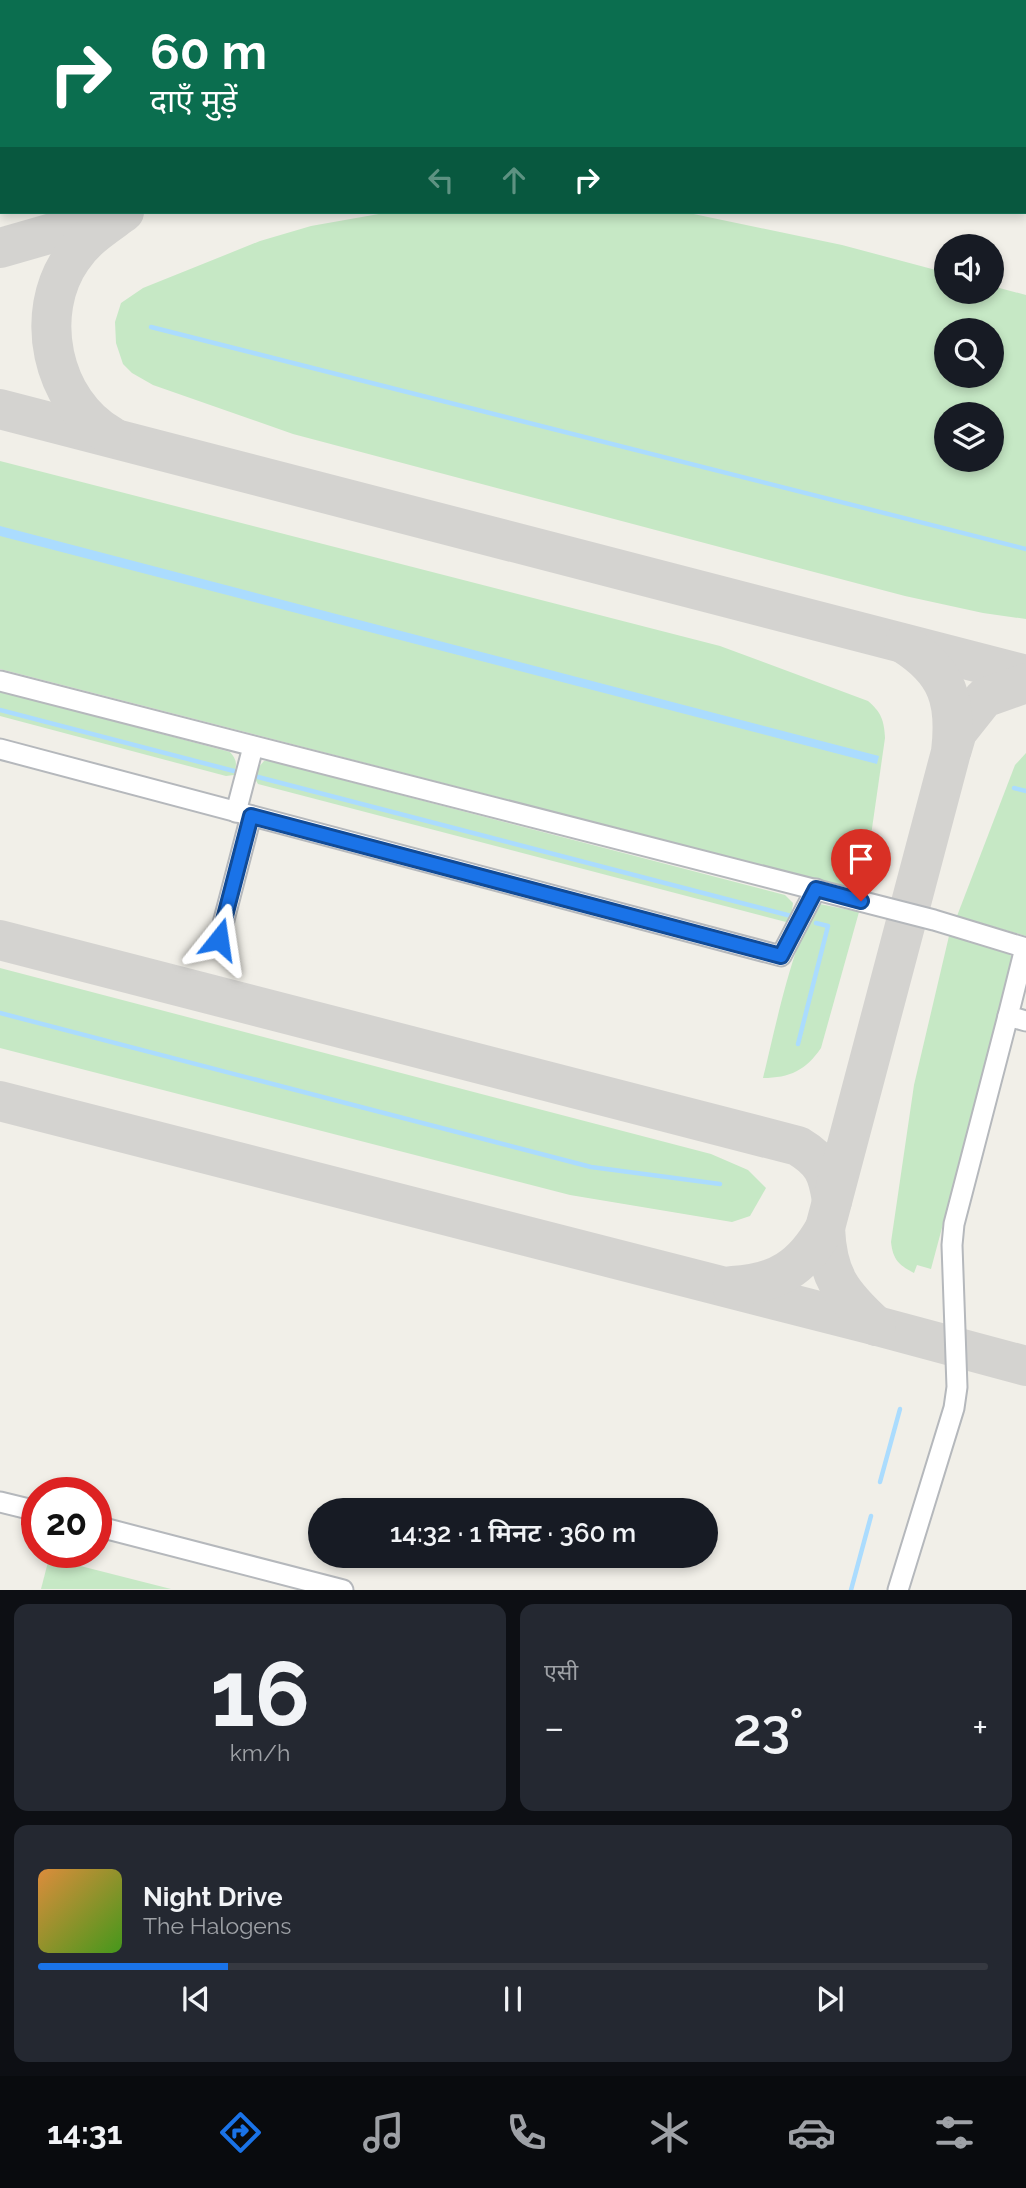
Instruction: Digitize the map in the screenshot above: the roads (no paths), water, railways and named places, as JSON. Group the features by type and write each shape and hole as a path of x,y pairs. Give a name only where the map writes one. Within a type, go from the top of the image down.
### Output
{"lane":[{"path":"0,681 816,889 1026,948 1017,1018 954,1224 952,1245 957,1387 954,1408 898,1590"},
{"path":"219,939 244,814 253,747"},
{"path":"0,749 781,956 816,889"},
{"path":"0,1502 21,1507"},
{"path":"112,1530 343,1590"}],"water":[{"path":"0,526 879,756 877,764 0,536"}],"waterway":[{"path":"151,327 1026,549"},
{"path":"0,710 234,771"},
{"path":"258,777 795,917"},
{"path":"1014,788 1026,791"},
{"path":"798,1044 828,926 816,923"},
{"path":"0,1013 591,1167 720,1184"},
{"path":"880,1482 900,1409"},
{"path":"851,1590 871,1516"}]}
